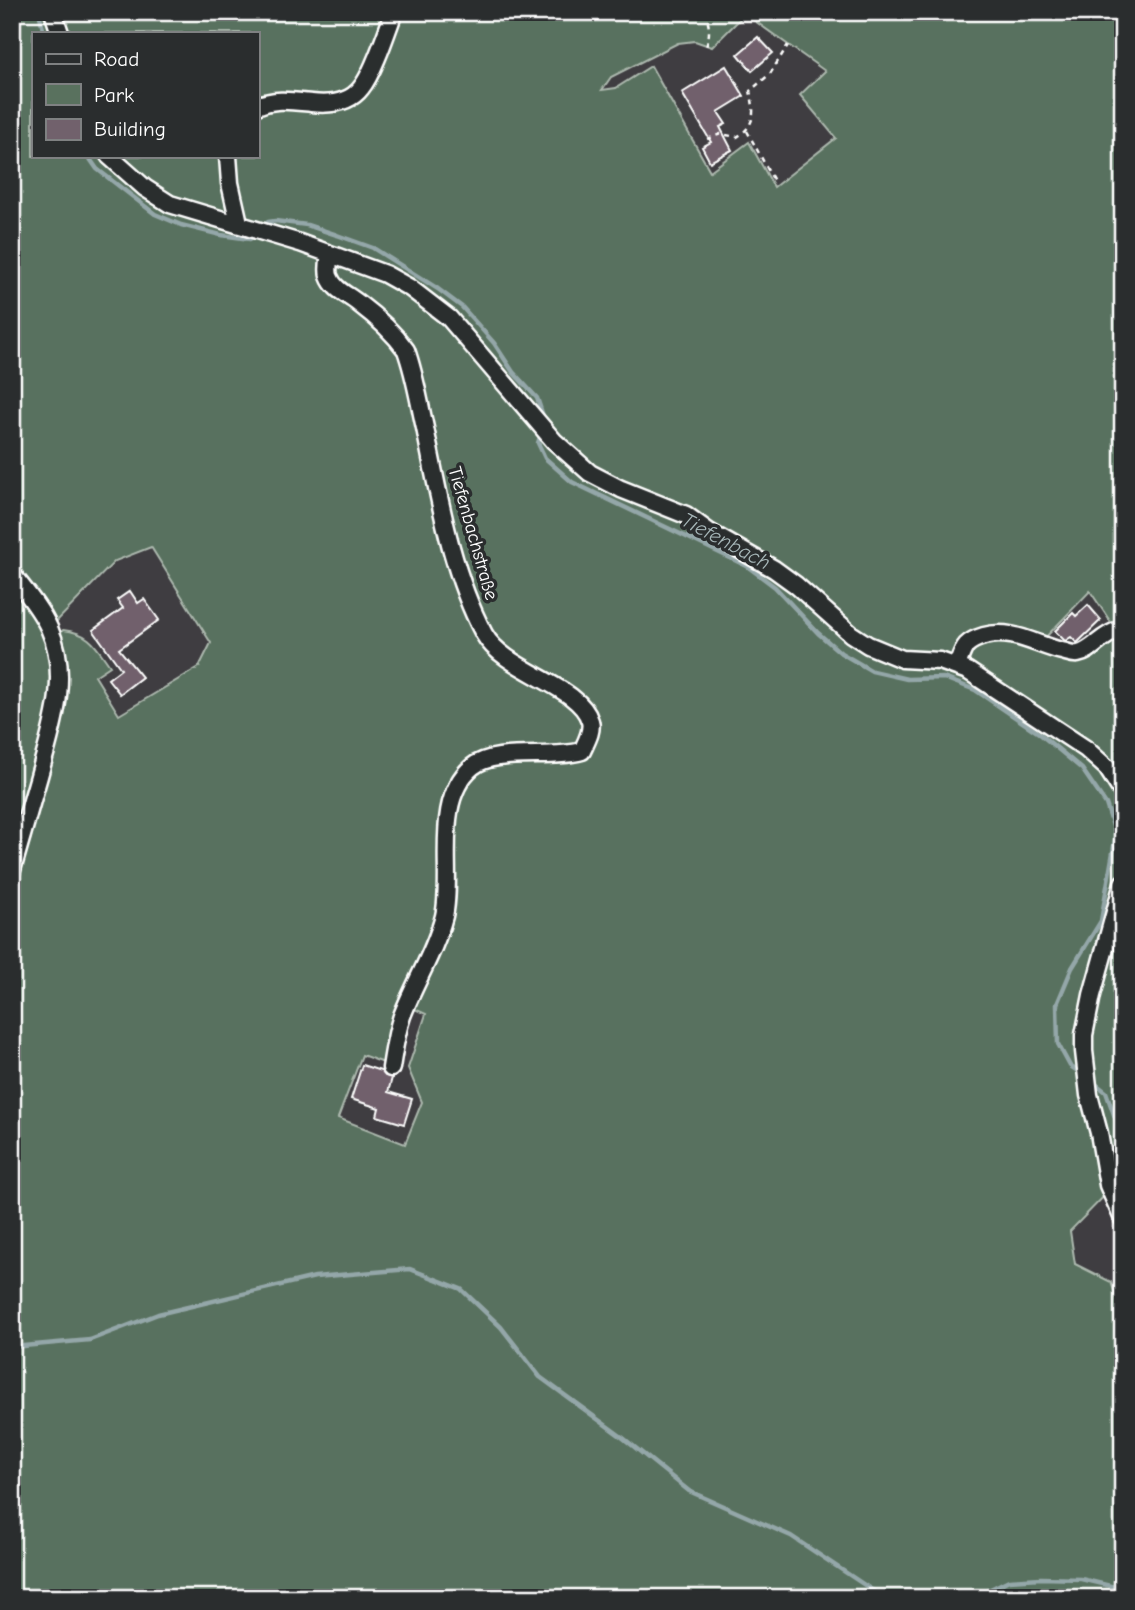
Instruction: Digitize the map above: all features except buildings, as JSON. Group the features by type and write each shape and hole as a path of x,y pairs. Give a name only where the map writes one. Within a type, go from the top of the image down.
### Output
{"street":[{"path":"53,12 60,32"},
{"path":"259,106 281,100 324,105 348,99 361,88 394,12"},
{"path":"111,158 145,188 170,204 272,233 386,274 433,303 465,335 528,412 575,461 603,480 679,512 774,569 851,634 868,645 902,659 940,661 957,666 1086,749 1107,768 1123,793"},
{"path":"228,158 230,183 243,224"},
{"name":"Tiefenbachstraße","path":"330,254 330,278 338,289 359,303 406,350 455,559 473,610 486,637 522,669 577,700 591,723 582,751 569,755 512,755 489,759 473,765 461,779 448,820 444,916 403,1014 395,1038 391,1068"},
{"path":"12,574 50,629 59,680 57,709 12,870"},
{"path":"957,666 964,646 972,639 995,632 1012,634 1041,646 1076,655 1089,649 1107,633 1119,630 1123,632"},
{"path":"1123,883 1091,995 1084,1035 1089,1095 1108,1185 1123,1219"}],"path":[{"path":"704,12 709,22 710,35 705,50"},
{"path":"707,139 721,134 737,137 747,131 754,107 750,91 770,74 788,45"},
{"path":"747,131 774,181"}],"green space":[{"path":"12,12 1123,12 1123,627 1112,624 1090,591 1042,641 1014,630 1048,649 1078,657 1090,654 1119,637 1123,639 1123,1207 1116,1184 1070,1231 1075,1264 1111,1282 1123,1317 1123,1598 12,1598 12,884 31,838 32,815 59,717 63,672 57,638 63,630 80,634 96,646 110,666 95,676 119,715 199,667 211,643 151,547 115,561 57,621 47,614 12,568","holes":["745,14 825,71 800,95 836,138 774,187 749,142 710,171 651,66 616,88 602,90 611,77 678,43 695,41 712,47","462,773 462,785 452,820 448,910 434,953 410,1007 426,1014 408,1068 422,1102 405,1144 338,1118 362,1055 384,1063 386,1060 398,1016 428,950 442,898 445,817 448,802"]},
{"path":"12,581 50,641 55,693 12,847"}],"waterway":[{"name":"Tiefenbach","path":"39,12 44,32"},
{"name":"Tiefenbach","path":"89,158 97,169 155,214 181,225 221,235 250,239 255,234"},
{"name":"Tiefenbach","path":"262,228 268,222 275,221 307,225 337,235 373,248 438,289 462,307 494,343 513,372 537,398 544,419"},
{"name":"Tiefenbach","path":"541,434 538,443 545,458 572,482 747,566 775,587 818,633 841,653 872,671 907,679 944,678 975,690 1040,734 1082,769 1106,804 1116,835 1101,921 1072,968 1057,1004 1058,1044 1070,1066 1082,1074"},
{"name":"Tiefenbach","path":"1092,1081 1106,1092 1123,1140"},
{"path":"12,1347 90,1340 158,1314 315,1277 410,1269 461,1289 501,1327 540,1377 622,1437 689,1491 791,1536 884,1598"},
{"path":"972,1598 1009,1580 1041,1578 1081,1579 1123,1589"}]}
